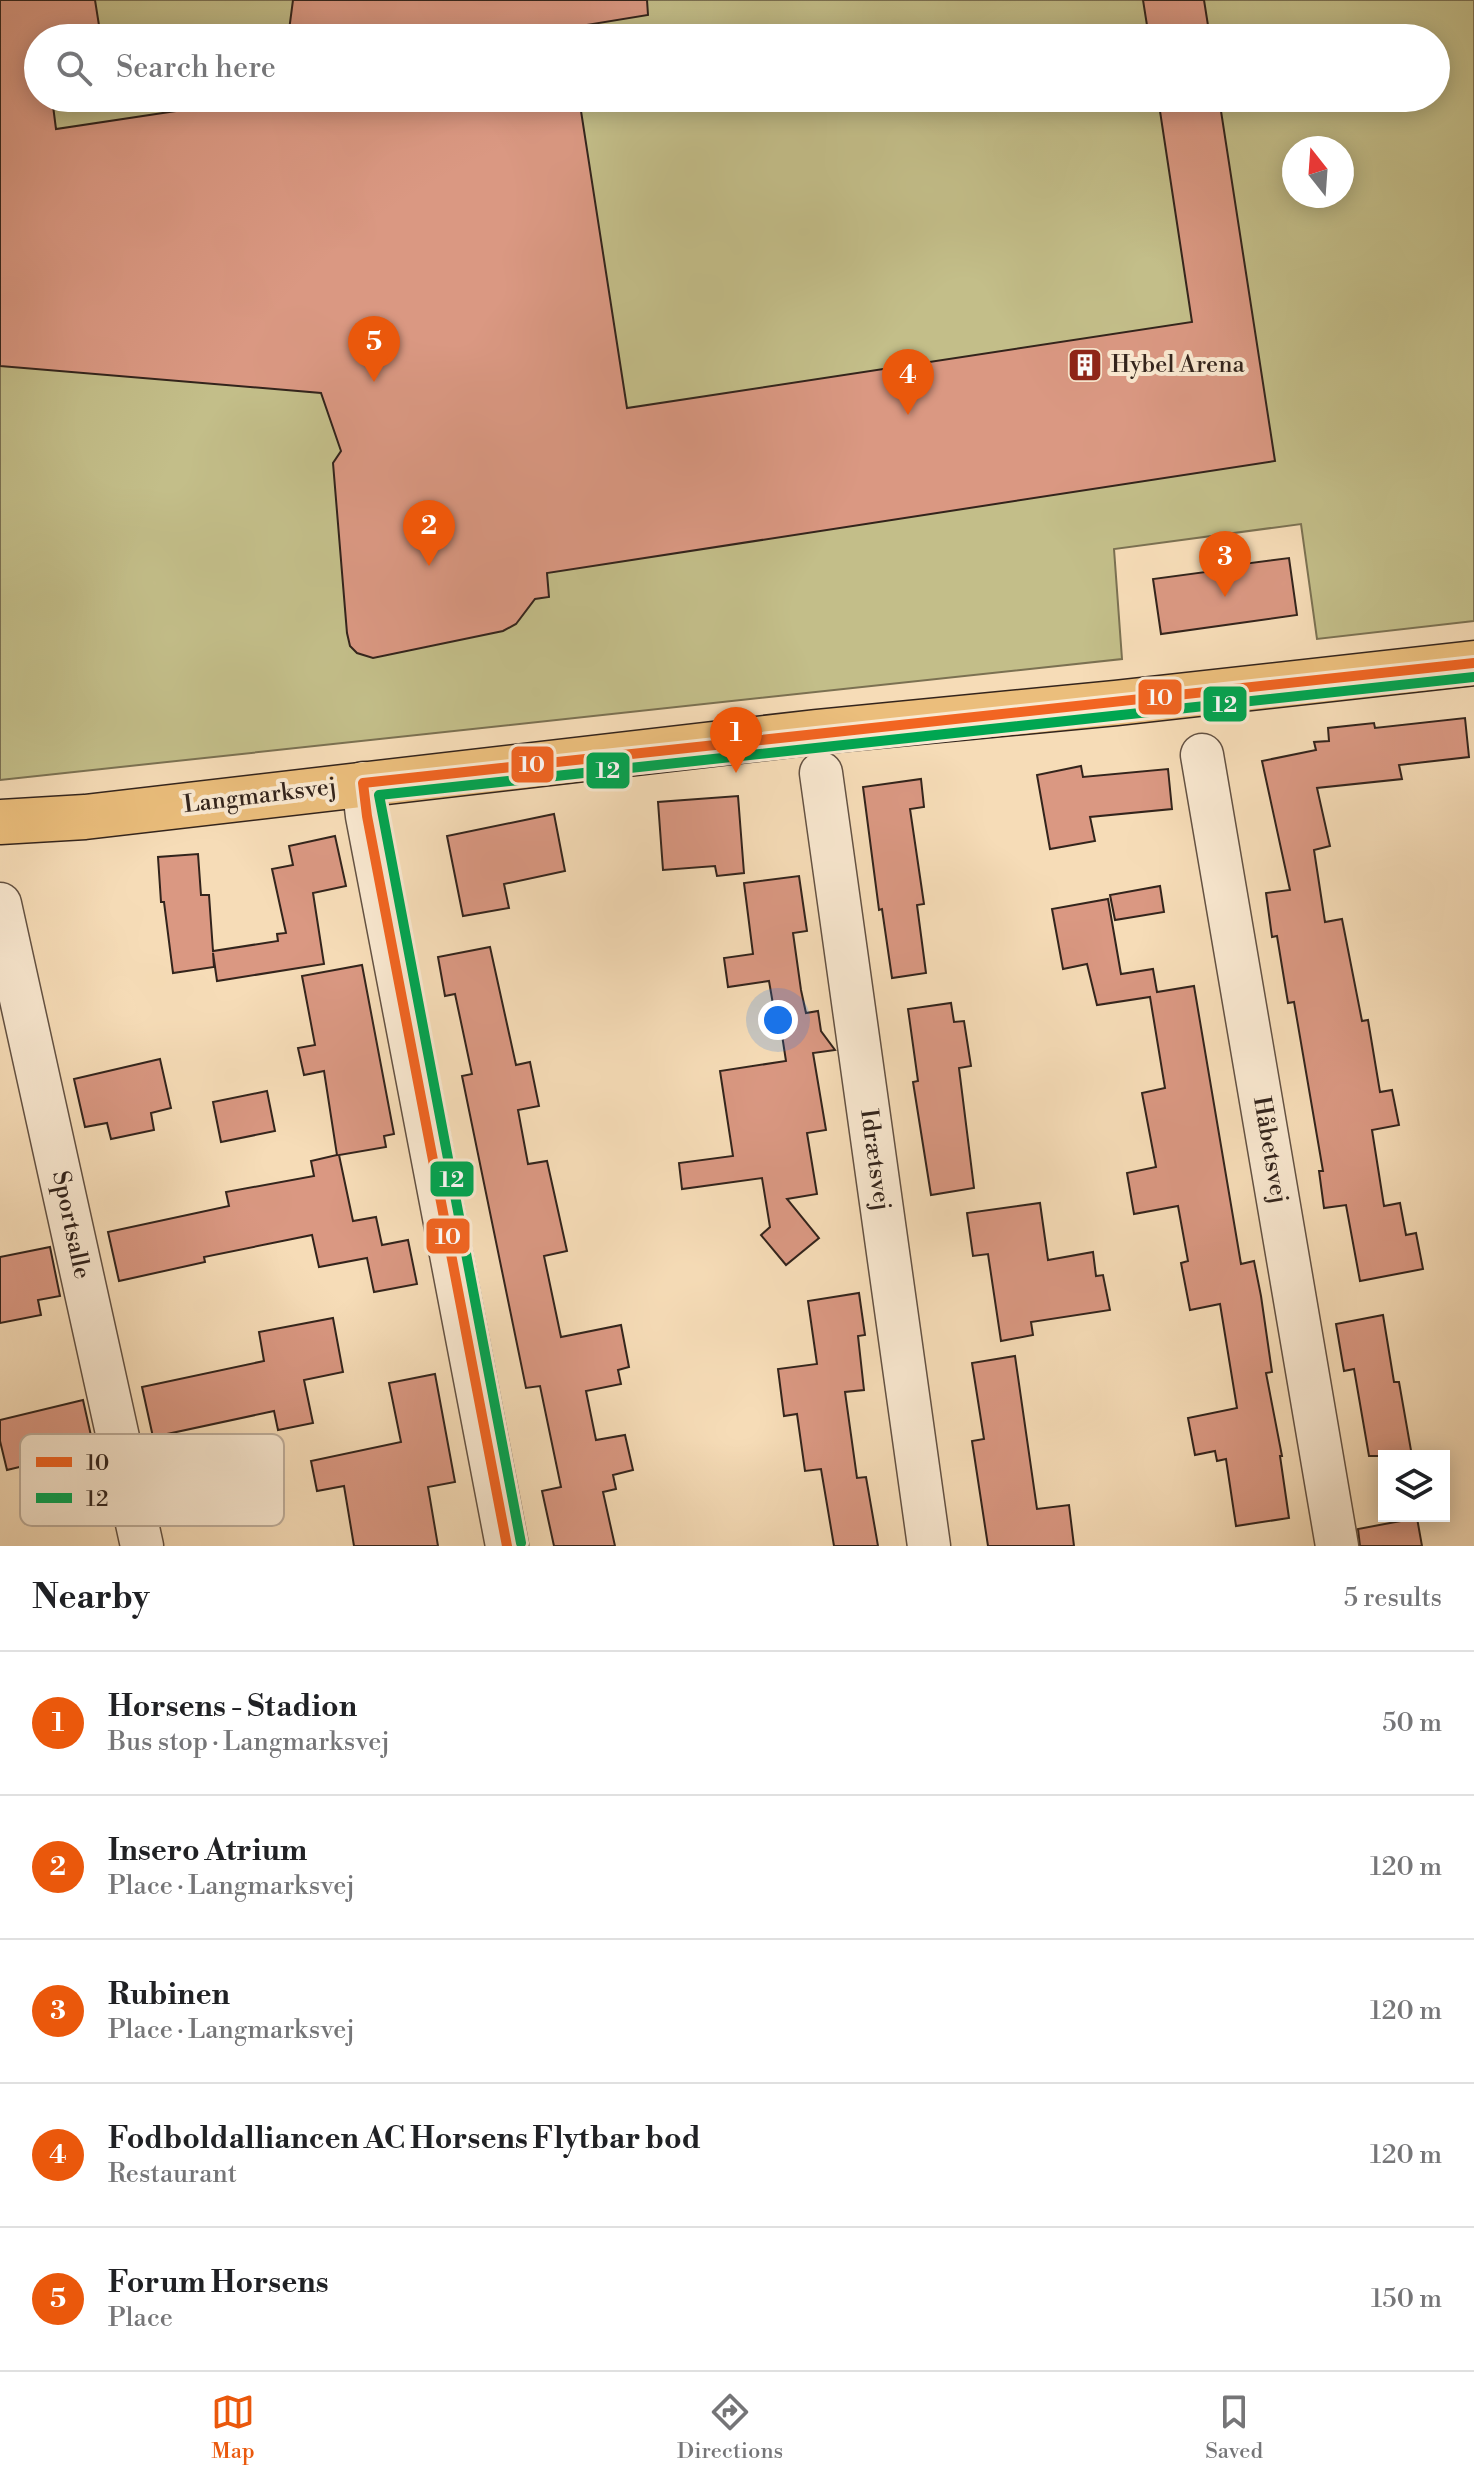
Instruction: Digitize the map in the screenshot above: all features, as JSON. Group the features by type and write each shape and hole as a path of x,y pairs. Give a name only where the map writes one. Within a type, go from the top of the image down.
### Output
{"main road":[{"name":"Langmarksvej","path":"0,822 85,817 363,783 1474,663"}],"street":[{"name":"Håbetsvej","path":"1202,755 1337,1546"},
{"name":"Idrætsvej","path":"821,773 929,1546"},
{"path":"363,783 507,1546"},
{"name":"Sportsalle","path":"0,904 117,1434"},
{"name":"Sportsalle","path":"138,1526 142,1546"}],"shaded area":[{"path":"0,0 1474,0 1474,621 1317,639 1301,524 1114,549 1122,659 0,780"}],"building":[{"path":"0,0 95,0 99,24 24,24 24,112 54,112 56,129 169,112 581,112 627,408 1192,322 1160,112 1221,112 1275,461 547,573 549,597 535,599 516,624 503,631 373,658 357,653 350,646 347,633 333,463 341,451 321,393 0,366"},
{"path":"293,0 647,0 648,15 593,24 290,24"},
{"path":"1143,0 1204,0 1208,24 1147,24"},
{"path":"1234,550 1236,565 1289,558 1297,615 1161,634 1153,579 1206,572 1203,555"},
{"path":"1465,718 1469,757 1399,765 1402,779 1317,788 1330,846 1314,850 1325,922 1342,919 1362,1021 1368,1020 1380,1092 1392,1090 1399,1125 1372,1130 1384,1206 1400,1203 1406,1235 1416,1233 1423,1269 1360,1281 1346,1205 1324,1208 1319,1171 1323,1171 1294,1002 1288,1003 1277,936 1272,937 1266,893 1290,890 1262,761 1316,750 1314,742 1329,741 1328,728 1374,723 1375,728"},
{"path":"1081,766 1083,777 1168,769 1172,809 1090,817 1095,841 1050,849 1037,775"},
{"path":"921,779 924,807 910,809 924,904 917,905 926,973 892,978 882,909 879,910 863,787"},
{"path":"738,796 744,873 717,876 715,866 663,870 658,802"},
{"path":"554,814 565,871 504,884 509,908 463,916 447,836"},
{"path":"335,836 346,886 313,893 324,964 217,981 213,953 214,967 173,973 164,902 161,902 158,857 198,854 201,895 209,895 213,951 278,941 277,934 286,933 272,869 293,865 289,846"},
{"path":"799,876 807,931 793,933 801,990 806,1013 818,1011 821,1031 835,1050 813,1053 826,1130 807,1133 817,1194 787,1199 819,1238 786,1265 761,1235 770,1227 762,1178 682,1189 679,1163 733,1156 720,1071 786,1061 778,1009 774,1010 769,981 728,987 724,958 753,954 744,883"},
{"path":"1160,886 1164,912 1115,920 1110,895"},
{"path":"1108,899 1121,974 1153,969 1157,992 1194,986 1241,1264 1254,1261 1261,1296 1272,1372 1266,1373 1282,1456 1289,1518 1236,1526 1226,1459 1217,1461 1215,1451 1195,1455 1188,1418 1237,1408 1220,1304 1190,1310 1181,1263 1188,1261 1178,1206 1134,1214 1127,1173 1156,1167 1142,1093 1165,1088 1150,997 1097,1005 1087,964 1063,969 1052,909"},
{"path":"490,947 516,1065 530,1062 539,1106 518,1110 528,1164 547,1161 567,1251 544,1256 561,1337 621,1325 629,1367 618,1370 621,1384 586,1391 596,1440 625,1435 633,1470 613,1475 616,1489 603,1492 615,1546 554,1546 542,1491 561,1487 540,1386 526,1388 462,1076 472,1074 455,994 445,996 438,957"},
{"path":"362,965 394,1134 384,1136 386,1147 339,1155 353,1221 376,1217 382,1245 408,1240 417,1284 374,1292 367,1258 319,1267 312,1235 204,1257 205,1262 119,1281 108,1232 229,1206 226,1192 314,1176 311,1161 337,1155 324,1071 304,1075 298,1048 315,1045 302,976"},
{"path":"951,1003 954,1022 964,1021 971,1066 959,1068 974,1188 931,1195 913,1082 918,1081 908,1009"},
{"path":"160,1059 171,1108 151,1113 154,1130 111,1139 107,1123 85,1127 74,1079"},
{"path":"267,1091 275,1131 221,1142 213,1102"},
{"path":"1040,1203 1048,1260 1093,1252 1096,1276 1103,1275 1110,1310 1031,1322 1033,1335 1001,1341 988,1254 973,1256 967,1213"},
{"path":"50,1247 60,1296 38,1300 41,1315 0,1323 0,1257"},
{"path":"859,1293 865,1335 858,1336 864,1390 845,1392 857,1478 866,1477 878,1546 834,1546 821,1469 805,1471 797,1414 784,1416 778,1369 817,1364 808,1301"},
{"path":"1383,1315 1394,1382 1399,1382 1411,1450 1378,1450 1378,1456 1369,1456 1354,1369 1344,1371 1336,1324"},
{"path":"333,1318 343,1372 304,1380 313,1423 278,1430 274,1411 167,1434 152,1434 142,1387 264,1361 259,1332"},
{"path":"1015,1356 1037,1509 1069,1505 1074,1546 988,1546 972,1441 984,1439 972,1363"},
{"path":"435,1374 455,1482 428,1487 438,1546 354,1546 344,1486 317,1491 311,1461 401,1442 389,1383"},
{"path":"83,1400 91,1434 20,1434 20,1467 7,1470 0,1441 0,1420"},
{"path":"1396,1522 1418,1522 1422,1546 1360,1546 1358,1529"}],"transit line":[{"name":"10","path":"507,1546 363,783 1474,663"},
{"name":"12","path":"521,1543 379,795 1474,677"}],"place":[{"name":"Hybel Arena","path":"1085,365"},
{"name":"Forum Horsens","path":"374,382"},
{"name":"Fodboldalliancen AC Horsens Flytbar bod","path":"908,415"},
{"name":"Insero Atrium","path":"429,566"},
{"name":"Rubinen","path":"1225,597"},
{"name":"Horsens - Stadion","path":"736,773"}]}
